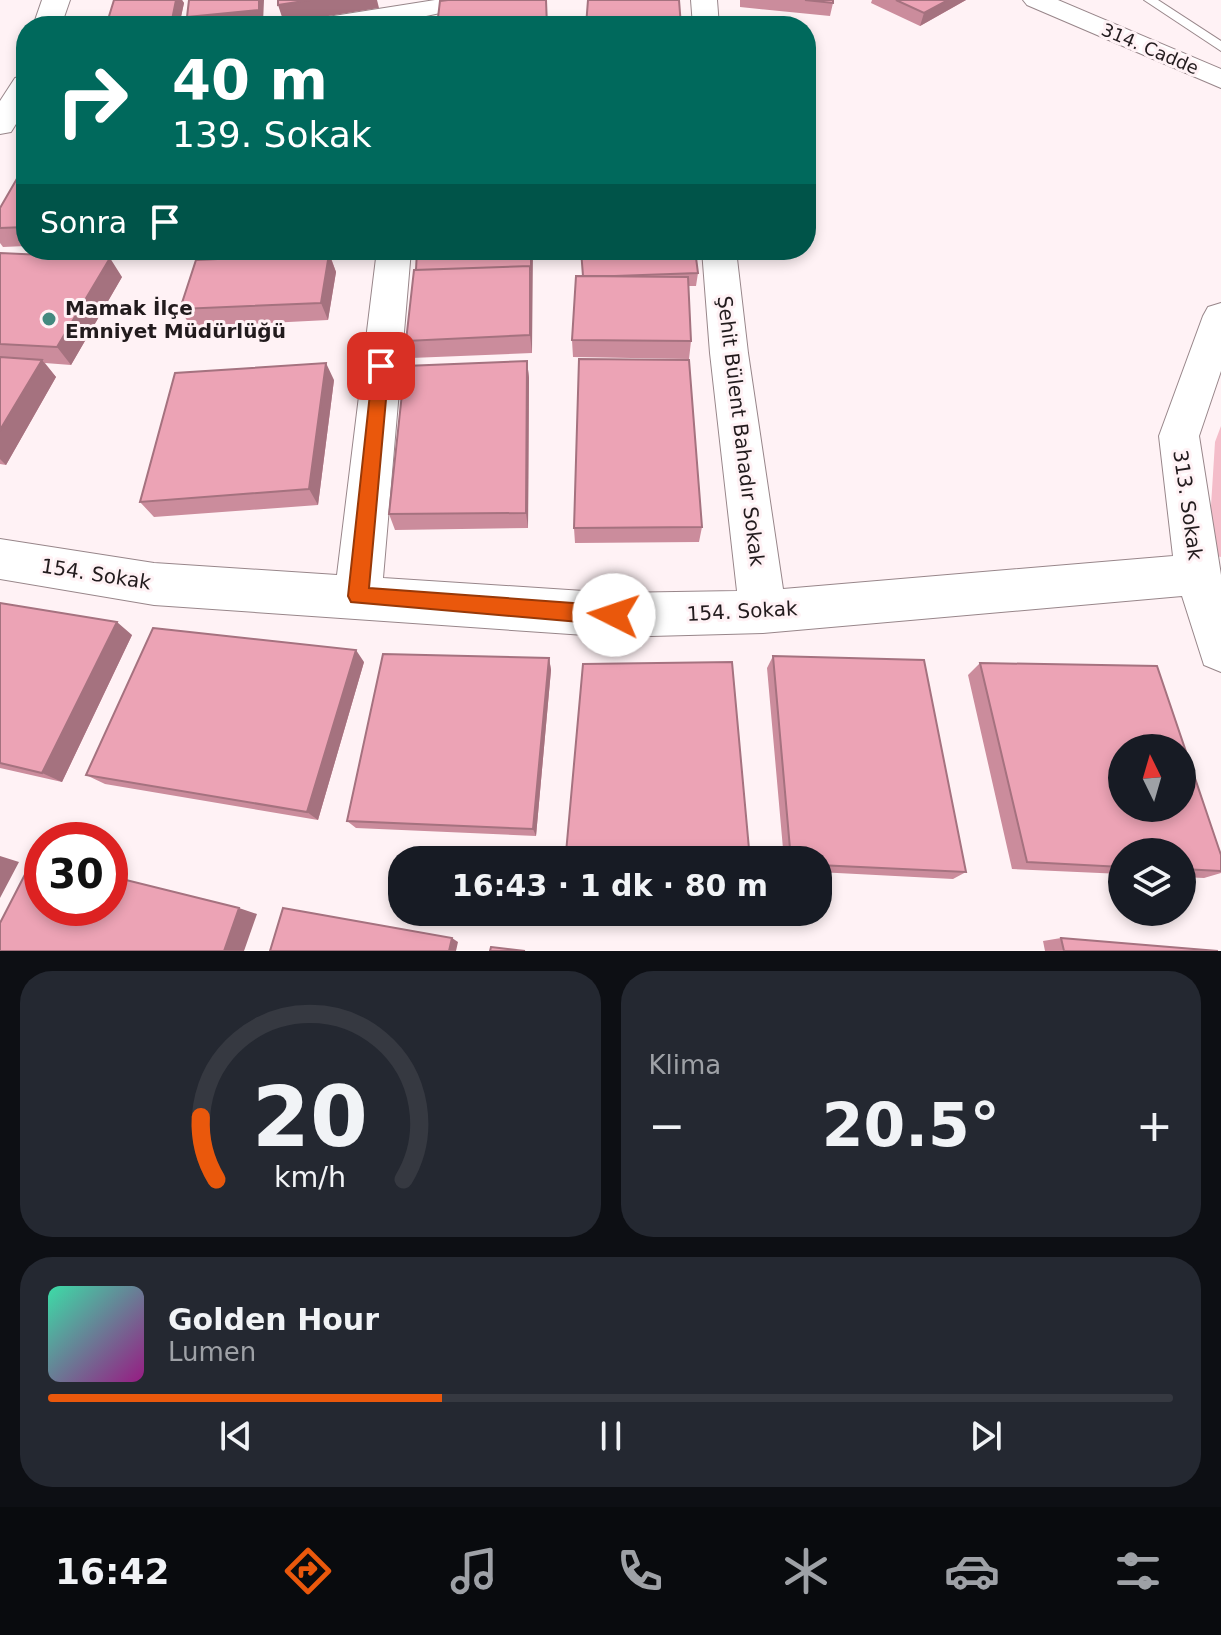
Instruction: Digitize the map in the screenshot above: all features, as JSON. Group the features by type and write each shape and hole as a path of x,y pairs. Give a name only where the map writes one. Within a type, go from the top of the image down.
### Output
{"street":[{"path":"389,16 469,0"},
{"name":"314. Cadde","path":"1036,0 1221,79"},
{"path":"0,125 16,100"},
{"path":"358,596 393,260"},
{"name":"Şehit Bülent Bahadır Sokak","path":"720,260 763,612"},
{"name":"313. Sokak","path":"1221,316 1179,436 1198,574 1221,649"},
{"name":"154. Sokak","path":"0,559 154,584 614,615 763,612 1198,574"}],"lane":[{"path":"1150,0 1221,47"}],"shaded area":[{"path":"1221,426 1221,557 1208,554 1215,442"}],"building":[{"path":"114,0 176,0 173,16 109,16"},
{"path":"189,0 259,0 259,10 187,16"},
{"path":"278,0 310,0 278,5"},
{"path":"546,0 547,16 438,16 440,1"},
{"path":"588,0 679,0 680,16 587,16"},
{"path":"805,0 833,0 833,3"},
{"path":"896,0 948,0 924,13"},
{"path":"16,180 16,227 0,228 0,208"},
{"name":"Mamak İlçe Emniyet Müdürlüğü","path":"0,253 16,254 16,260 109,260 57,347 0,344"},
{"path":"196,260 328,260 321,303 180,309"},
{"path":"416,260 531,260 531,271 530,266 416,270"},
{"path":"582,260 696,260 698,273 615,276 583,276"},
{"path":"530,266 530,335 406,341 414,270"},
{"path":"576,276 688,277 691,341 572,340"},
{"path":"0,357 42,360 0,430"},
{"path":"579,359 689,360 702,527 574,528"},
{"path":"527,361 526,513 389,514 405,366"},
{"path":"326,363 309,489 140,502 175,373"},
{"path":"0,603 117,622 42,773 0,763"},
{"path":"153,628 356,650 307,812 86,775"},
{"path":"383,654 549,658 533,829 347,821"},
{"path":"773,656 924,660 966,872 832,866 832,846 790,846"},
{"path":"732,662 749,846 567,846 583,664"},
{"path":"980,663 1157,666 1180,734 1108,734 1108,822 1196,822 1196,781 1221,855 1221,871 1196,870 1196,838 1108,838 1108,866 1027,862"},
{"path":"24,876 24,926 128,926 128,880 239,908 224,951 0,951 0,923"},
{"path":"283,908 452,938 449,951 270,951"},
{"path":"1061,938 1218,951 1064,951"},
{"path":"491,947 525,951 490,951"}],"place":[{"name":"Mamak İlçe Emniyet Müdürlüğü","path":"49,319"}],"route":[{"path":"381,366 358,596 614,615"}]}
